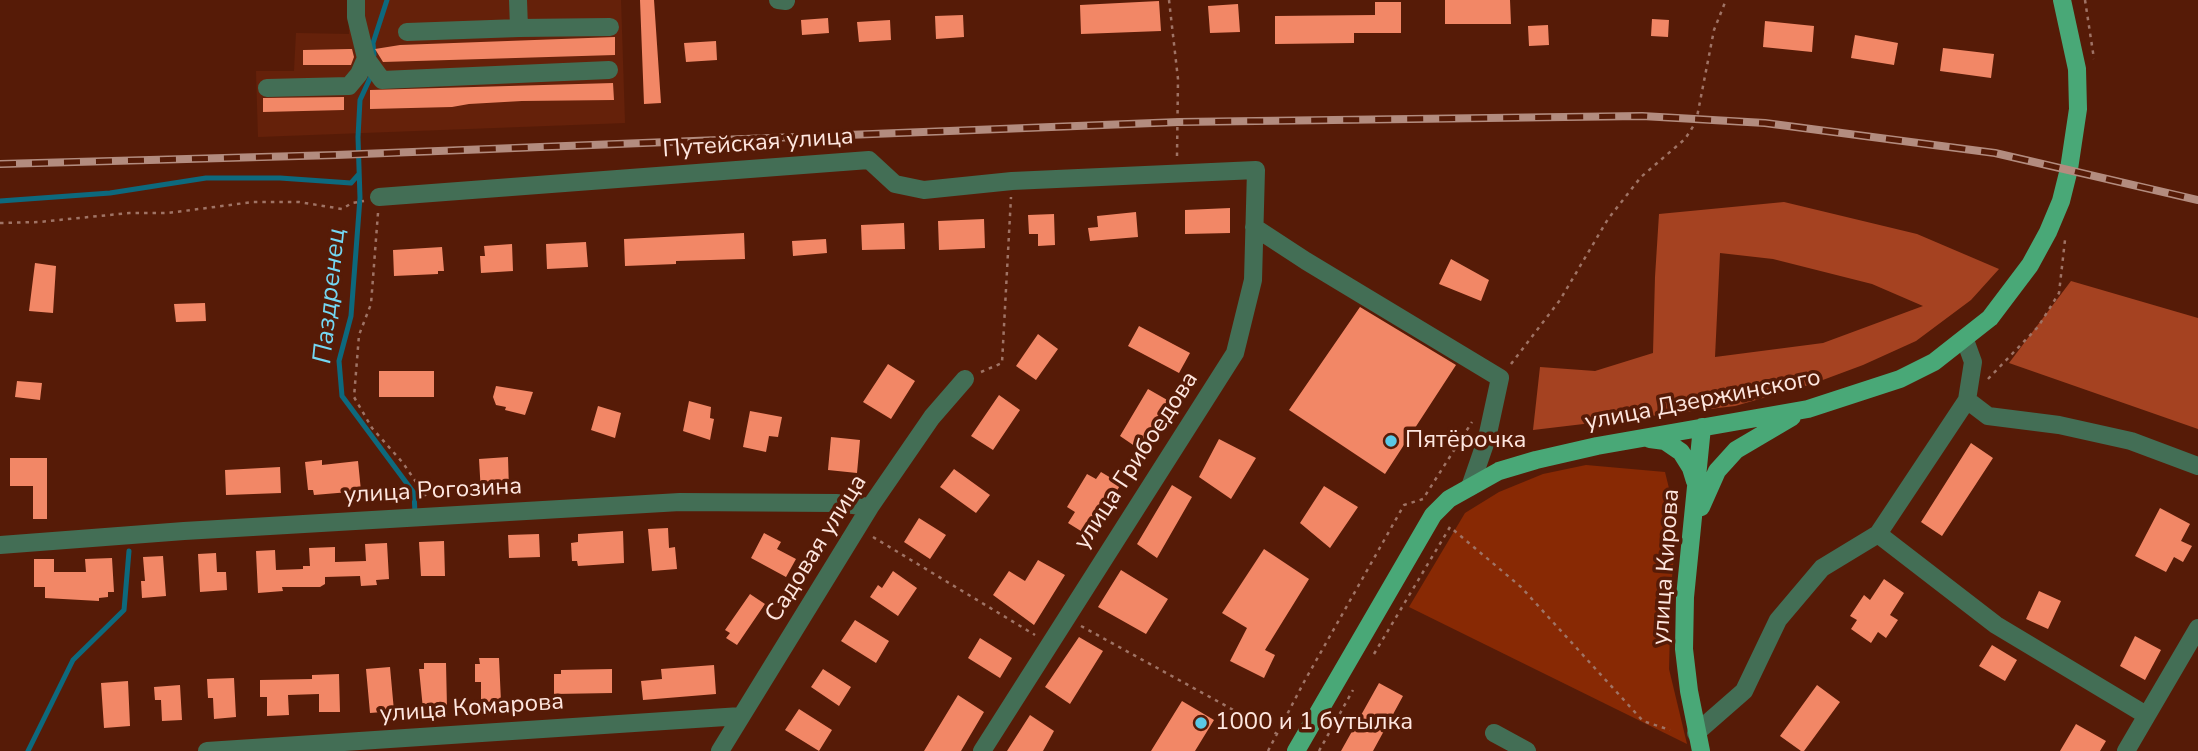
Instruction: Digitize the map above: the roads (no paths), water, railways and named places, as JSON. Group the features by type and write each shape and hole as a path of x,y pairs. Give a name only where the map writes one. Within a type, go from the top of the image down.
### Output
{"main road":[{"name":"улица Дзержинского","path":"1296,751 1433,515 1449,499 1500,471 1536,460 1808,409 1900,379 1934,362 1990,318 2030,265 2061,201 2075,138 2078,109 2077,69 2062,0"},
{"path":"1692,538 1705,495 1726,460 1758,436 1808,409"},
{"name":"улица Кирова","path":"1701,751 1684,649 1685,597 1702,427"},
{"path":"1643,438 1665,442 1681,452 1691,468 1697,488"}],"street":[{"path":"356,0 356,17 366,58 382,80 609,71"},
{"path":"518,0 519,28"},
{"path":"407,32 610,27"},
{"path":"267,88 349,86 359,74 366,58"},
{"name":"Путейская улица","path":"373,199 869,160 895,184 924,190 1012,181 1256,170"},
{"name":"улица Грибоедова","path":"982,751 1235,353 1253,280 1256,170"},
{"path":"1254,227 1500,378 1487,438 1470,486"},
{"path":"1696,733 1744,691 1778,620 1822,568 1878,534 1967,400 1973,362 1965,340"},
{"name":"Садовая улица","path":"720,751 870,507 932,417 965,379"},
{"path":"1967,400 1988,416 2059,425 2131,441 2198,466"},
{"name":"улица Рогозина","path":"0,545 680,502 836,503 870,507"},
{"path":"1878,534 1996,625 2146,715"},
{"path":"2126,751 2198,628"},
{"name":"улица Комарова","path":"207,751 741,716"},
{"path":"1494,733 1527,751"}],"waterway":[{"name":"Паздренец","path":"374,55 373,43 387,0"},
{"name":"Паздренец","path":"372,74 360,100 360,198 351,316 339,361 342,396 414,493 415,513"},
{"path":"0,201 110,193 206,178 280,178 351,183 359,174"},
{"name":"Паздренец","path":"28,751 73,660 124,610 129,551"}],"railway":[{"path":"0,164 336,155 1179,122 1642,116 1765,123 1995,153 2198,200"}],"place":[{"name":"Пятёрочка","path":"1391,441"},
{"name":"1000 и 1 бутылка","path":"1201,723"}]}
